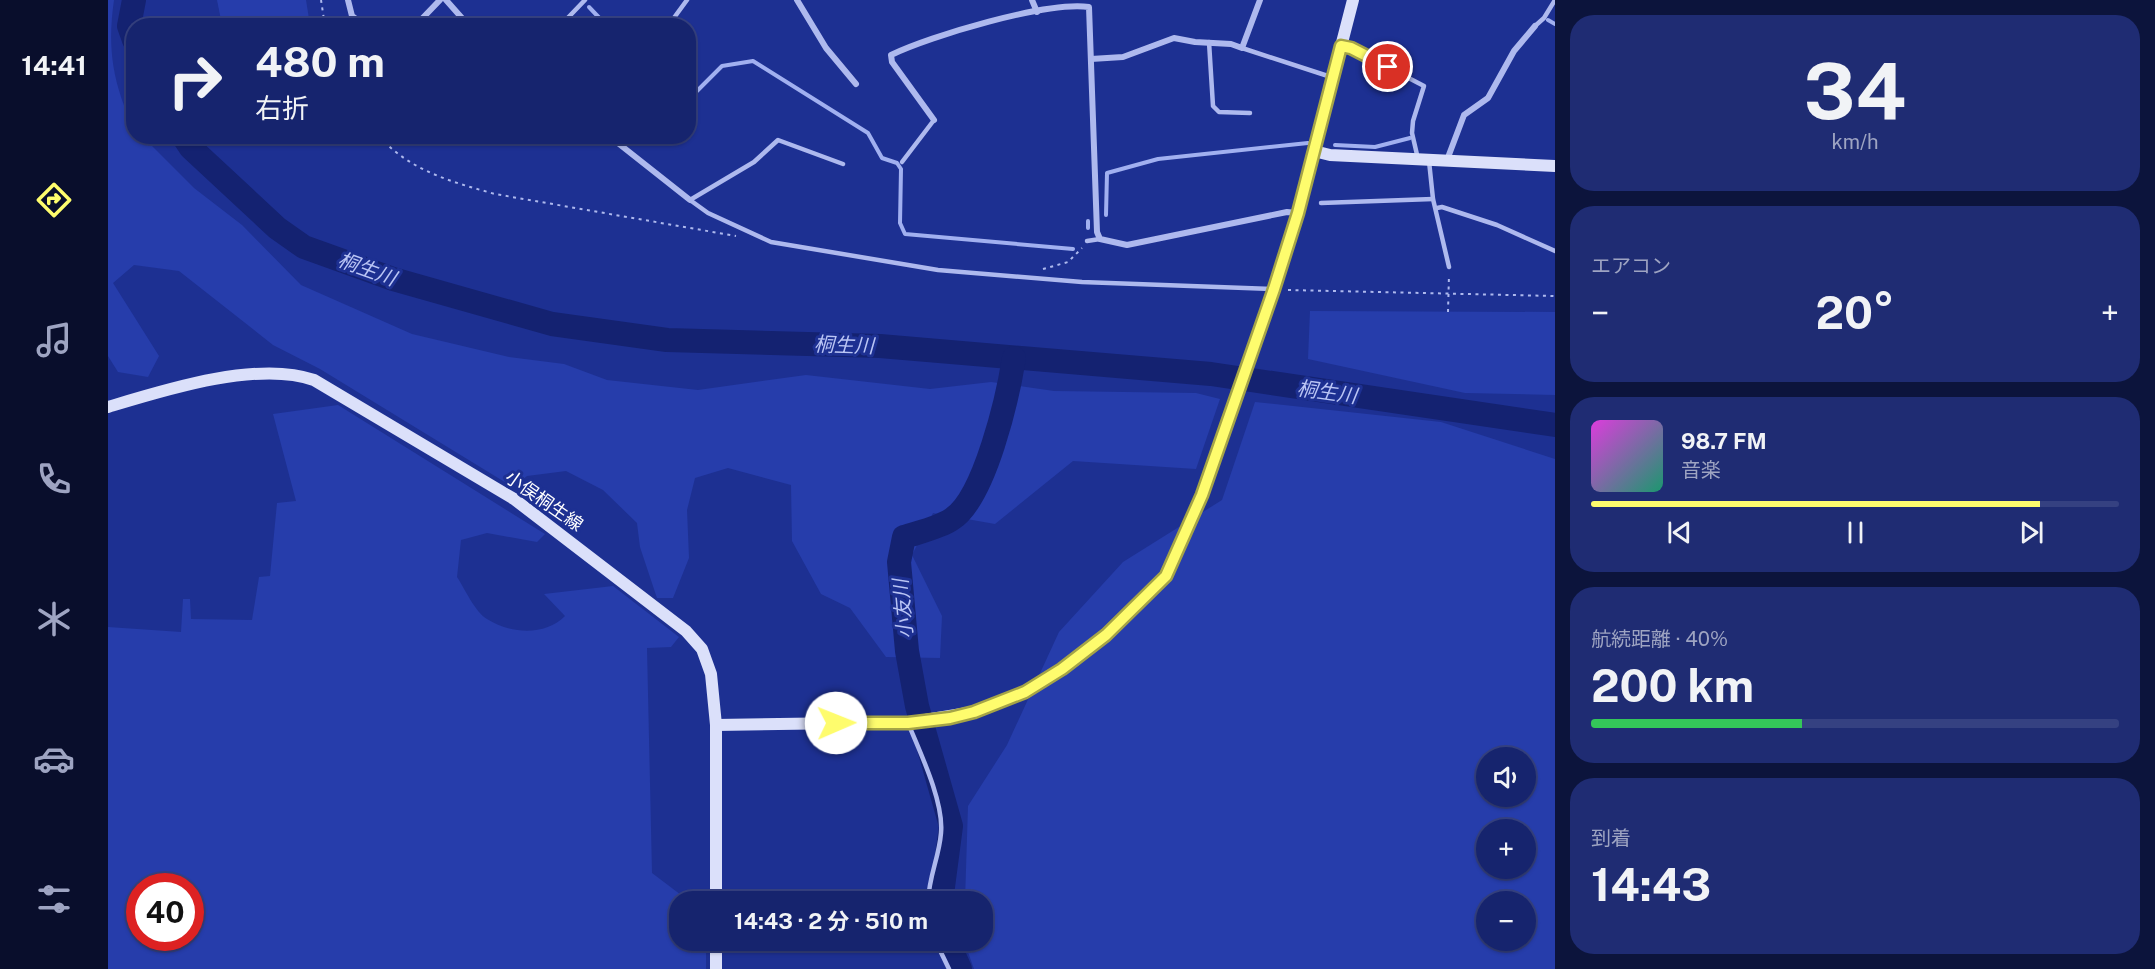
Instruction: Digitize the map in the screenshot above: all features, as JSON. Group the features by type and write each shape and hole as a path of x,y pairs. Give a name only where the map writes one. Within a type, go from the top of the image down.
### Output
{"street":[{"path":"348,0 355,18"},
{"path":"423,18 440,0"},
{"path":"446,0 462,18"},
{"path":"797,0 826,48 856,84"},
{"path":"1032,0 1036,12"},
{"path":"1091,59 1123,57 1174,38 1242,48 1260,0"},
{"path":"716,725 910,723 974,712 1025,692 1058,672 1098,642 1166,576 1202,495 1276,291 1353,0"},
{"path":"934,120 892,62 891,55 918,42 1036,12 1065,7 1089,7 1097,232 1100,239 1127,245 1287,212 1298,213"},
{"path":"1447,160 1464,115 1488,98 1514,51 1535,26"},
{"path":"619,144 690,200"},
{"path":"1314,151 1330,155 1555,166"},
{"name":"小俣桐生線","path":"108,407 181,385 231,378 289,374 314,380 514,500 686,631 702,649 708,660 716,725 716,891"},
{"path":"716,951 716,969"}],"lane":[{"path":"568,18 585,0"},
{"path":"674,18 687,0"},
{"path":"1535,26 1544,18 1555,0"},
{"path":"1209,42 1213,106 1219,111 1250,113"},
{"path":"1341,46 1351,48 1424,86 1413,121 1412,133 1423,159 1437,208 1449,269"},
{"path":"1242,48 1333,77"},
{"path":"902,162 934,120"},
{"path":"843,164 778,140 754,162 690,200 708,213 771,242 938,270 1005,278 1276,291"},
{"path":"1321,202 1433,199"},
{"path":"1437,208 1442,207 1497,225 1555,251"},
{"path":"1087,241 1100,239"},
{"path":"910,723 941,813 940,846 932,866 929,891"},
{"path":"940,951 949,969"}],"path":[{"path":"321,0 324,18"},
{"path":"388,144 412,164 438,178 495,194 740,237"},
{"path":"1040,270 1068,262 1087,241"},
{"path":"1448,312 1449,269"},
{"path":"1276,291 1555,296"}],"shaded area":[{"path":"108,0 114,0 111,25 113,61 117,85 126,109 126,144 150,144 194,188 242,225 301,285 412,334 509,357 564,364 607,380 698,390 806,375 930,389 991,382 1054,391 1196,393 1220,399 1196,469 1073,461 995,524 933,513 912,555 942,616 940,658 886,657 850,608 821,594 792,541 791,485 728,468 695,478 687,510 689,558 673,598 657,598 640,547 637,523 603,490 566,471 527,476 513,487 320,369 273,345 179,271 134,265 113,283 159,356 148,377 118,372 108,356"},
{"path":"217,0 306,0 309,18 221,18"},
{"path":"1310,311 1555,312 1555,395 1465,393 1308,359"},
{"path":"1255,402 1441,422 1555,459 1555,969 974,969 968,951 993,951 993,891 965,891 968,806 1007,745 1059,632 1123,562 1222,500"},
{"path":"338,405 545,534 537,542 487,533 461,540 457,577 474,606 487,619 506,628 538,630 548,627 565,616 544,594 613,586 679,637 671,647 647,648 652,873 676,891 669,891 669,951 706,951 706,969 108,969 108,627 181,632 183,599 190,599 191,619 252,620 259,577 270,576 277,503 296,501 273,414"}],"waterway":[{"name":"桐生川","path":"131,18 134,0"},
{"path":"589,7 599,18"},
{"path":"1548,20 1555,24"},
{"path":"696,90 722,66 753,61 868,133 882,158 897,163 901,169 900,223 905,234 1073,249"},
{"path":"1335,145 1375,147 1410,138"},
{"path":"1106,215 1107,173 1158,159 1308,143"},
{"name":"桐生川","path":"188,144 277,228 304,247 393,279 552,324 667,340 880,346 1211,374 1555,425"},
{"path":"1088,221 1088,228"},
{"name":"小友川","path":"942,891 951,826 917,706 907,651 899,562 904,537 952,519 964,508 975,490 993,445 1014,358"},
{"name":"小友川","path":"952,951 960,969"}],"route":[{"path":"836,723 908,723 950,718 974,712 1025,692 1050,678 1106,635 1166,576 1202,495 1274,289 1298,213 1341,46 1351,48 1388,67"}]}
